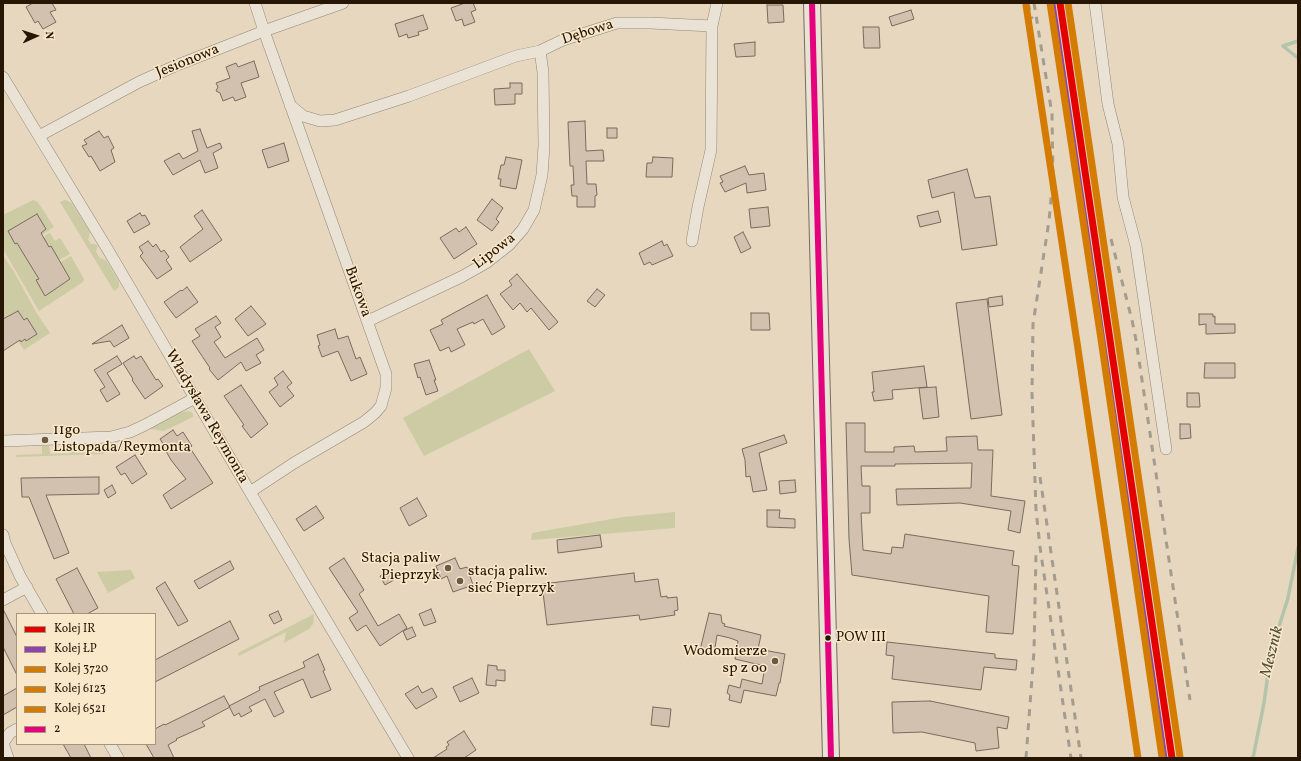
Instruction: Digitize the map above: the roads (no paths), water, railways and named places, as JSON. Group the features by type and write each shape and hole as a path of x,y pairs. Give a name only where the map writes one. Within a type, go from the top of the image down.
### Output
{"main road":[{"path":"812,3 831,758"}],"street":[{"name":"Bukowa","path":"250,492 294,463 364,422 375,413 380,406 386,388 386,374 264,31 256,3"},
{"name":"Jesionowa","path":"39,136 139,82 175,66 264,31 343,3"},
{"path":"692,241 711,150 712,26 717,8 716,3"},
{"path":"1095,3 1108,104 1118,144 1123,196 1136,246 1166,449"},
{"name":"Dębowa","path":"290,105 303,116 320,121 335,120 409,96 516,56 540,51 563,40 617,22 712,26"},
{"name":"Lipowa","path":"368,321 461,277 486,263 509,245 523,229 534,210 542,175 544,146 543,72 540,51"},
{"name":"Władysława Reymonta","path":"3,77 108,250 408,758"},
{"path":"3,441 111,437 130,432 195,398"},
{"path":"3,535 12,558 41,613"},
{"path":"3,600 27,587"},
{"path":"8,758 4,743 10,733 16,730"},
{"path":"111,745 118,758"}],"waterway":[{"name":"Mesznik","path":"1298,41 1283,46 1298,58"},
{"name":"Mesznik","path":"1253,758 1264,703 1271,652 1288,598 1298,548"}],"railway":[{"path":"1028,3 1032,19"},
{"path":"1034,3 1052,114 1053,178 1049,221 1033,324 1032,393 1036,510 1040,547 1071,758"},
{"path":"1069,3 1095,179"},
{"path":"1111,239 1136,340 1190,700"},
{"path":"1040,477 1081,758"},
{"path":"1026,758 1034,651 1036,553"}],"rail line":[{"name":"6123","path":"1050,3 1162,757"},
{"name":"IR","path":"1060,3 1172,758"},
{"name":"3720","path":"1068,3 1180,757"},
{"name":"ŁP","path":"1052,4 1164,758"},
{"name":"6521","path":"1026,5 1138,758"}],"place":[{"name":"11go Listopada/Reymonta","path":"45,440"},
{"name":"Stacja paliw Pieprzyk","path":"448,568"},
{"name":"stacja paliw. sieć Pieprzyk","path":"460,581"},
{"name":"POW III","path":"828,638"},
{"name":"Wodomierze sp z oo","path":"775,661"}]}
